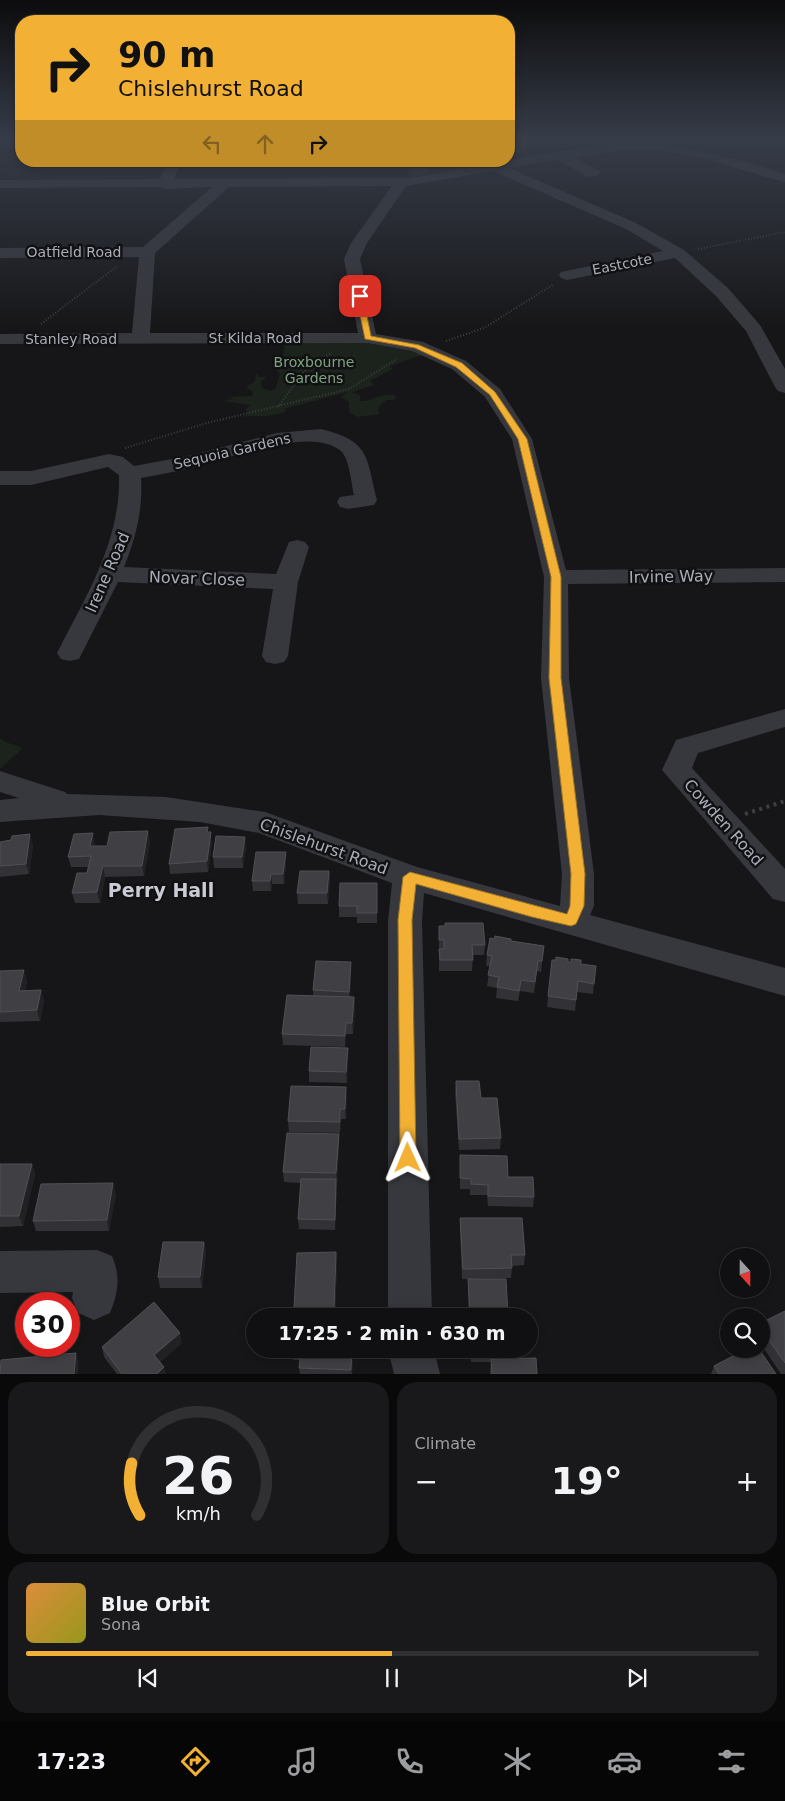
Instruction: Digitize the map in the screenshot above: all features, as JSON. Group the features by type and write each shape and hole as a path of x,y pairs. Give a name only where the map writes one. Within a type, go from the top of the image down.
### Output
{"street":[{"path":"141,339 142,252 203,201"},
{"path":"368,338 352,259 359,243 388,201"},
{"path":"576,201 631,226 678,253 722,292 754,330 780,370 785,387"},
{"name":"Oatfield Road","path":"0,253 142,252"},
{"name":"Eastcote","path":"567,275 678,253"},
{"name":"St Kilda Road","path":"141,339 368,338 399,342 425,349 459,365 493,393 518,431 528,460 556,577 555,678 578,874 577,906 571,921"},
{"name":"Stanley Road","path":"8,343 141,339"},
{"name":"Sequoia Gardens","path":"130,474 286,438 329,437 343,442 352,450 366,500 348,502"},
{"path":"0,478 31,478 108,460 115,462 130,474"},
{"name":"Irene Road","path":"70,653 108,574 128,524 130,474"},
{"path":"275,656 284,592 297,547"},
{"name":"Novar Close","path":"108,574 284,592"},
{"name":"Irvine Way","path":"556,577 785,575"},
{"name":"Cowden Road","path":"780,726 686,747 677,770 785,890"},
{"path":"0,781 54,799 57,805"},
{"name":"Chislehurst Road","path":"0,811 85,804 182,809 241,817 265,823 410,877 785,982"},
{"path":"410,877 405,920 410,1308"},
{"path":"0,1272 97,1271 94,1298"},
{"path":"413,1358 417,1374"}],"path":[{"path":"678,253 785,232"},
{"path":"8,343 142,252"},
{"path":"108,460 131,445 349,389 385,365 484,328 567,275"},
{"path":"278,407 309,365 337,350"}],"green space":[{"name":"Broxbourne Gardens","path":"348,340 408,347 422,355 390,366 393,369 370,381 374,385 352,392 361,396 359,401 387,395 397,396 394,400 386,400 378,408 379,414 358,417 349,412 349,402 341,397 348,392 284,409 286,411 276,415 264,416 241,417 248,414 245,410 250,405 224,401 234,398 224,397 252,396 253,392 246,387 255,381 256,373 259,377 267,377 260,382 262,388 270,391 275,389 280,375 273,363 283,357 285,343"},
{"path":"0,738 22,749 0,769"}],"building":[{"path":"208,827 207,832 211,832 207,861 169,864 175,829"},
{"path":"148,831 142,866 103,866 97,892 72,893 77,873 87,873 91,856 68,857 74,834 93,833 90,846 107,846 110,832"},
{"path":"30,834 26,864 0,866 0,842 11,840 12,836"},
{"path":"216,836 245,837 242,857 213,857"},
{"path":"256,852 286,852 283,874 271,874 270,881 252,881"},
{"path":"300,871 329,871 327,893 297,893"},
{"path":"340,883 377,883 377,913 357,913 357,906 339,906"},
{"path":"445,923 483,923 485,945 472,945 473,960 440,960 439,949 444,949 444,940 439,940 439,926 445,926"},
{"path":"495,936 511,939 511,941 544,946 542,961 538,961 535,982 521,980 519,991 497,987 499,977 488,975 492,956 487,955 490,938 494,939"},
{"path":"556,957 568,959 568,962 571,962 571,959 581,960 581,964 596,966 594,984 578,981 576,1000 548,996 552,960 556,960"},
{"path":"316,961 351,962 349,992 313,990"},
{"path":"24,970 19,991 41,990 37,1010 0,1012 0,971"},
{"path":"287,995 354,997 352,1023 346,1023 345,1036 282,1034"},
{"path":"311,1047 348,1048 346,1072 309,1071"},
{"path":"456,1081 479,1081 481,1098 497,1098 501,1138 459,1139"},
{"path":"291,1086 346,1087 345,1109 340,1109 340,1122 288,1121"},
{"path":"287,1133 339,1134 336,1173 283,1172"},
{"path":"460,1155 507,1156 508,1177 533,1177 534,1197 488,1196 488,1185 471,1184 471,1179 460,1178"},
{"path":"0,1164 32,1164 19,1216 0,1216"},
{"path":"301,1179 336,1179 335,1220 298,1219"},
{"path":"113,1183 107,1220 33,1221 41,1184"},
{"path":"460,1218 522,1218 525,1255 511,1255 512,1268 463,1269"},
{"path":"163,1242 204,1242 200,1277 158,1277"},
{"path":"336,1252 334,1308 294,1308 297,1253"},
{"path":"468,1279 506,1279 508,1308 470,1308"},
{"path":"154,1302 180,1333 154,1355 164,1367 157,1374 122,1374 102,1347"},
{"path":"785,1311 785,1363 770,1342 770,1318"},
{"path":"33,1357 76,1357 74,1374 0,1374 1,1360"},
{"path":"300,1358 352,1358 351,1370 299,1368"},
{"path":"536,1358 537,1374 492,1374 491,1359"},
{"path":"729,1358 765,1358 776,1374 719,1374 714,1366"}],"district":[{"name":"Perry Hall","path":"161,890"}],"route":[{"path":"360,296 368,338 416,346 438,354 459,365 493,393 522,439 544,520 556,577 555,678 578,874 577,906 571,921 532,912 410,877 405,920 408,1158"}]}
